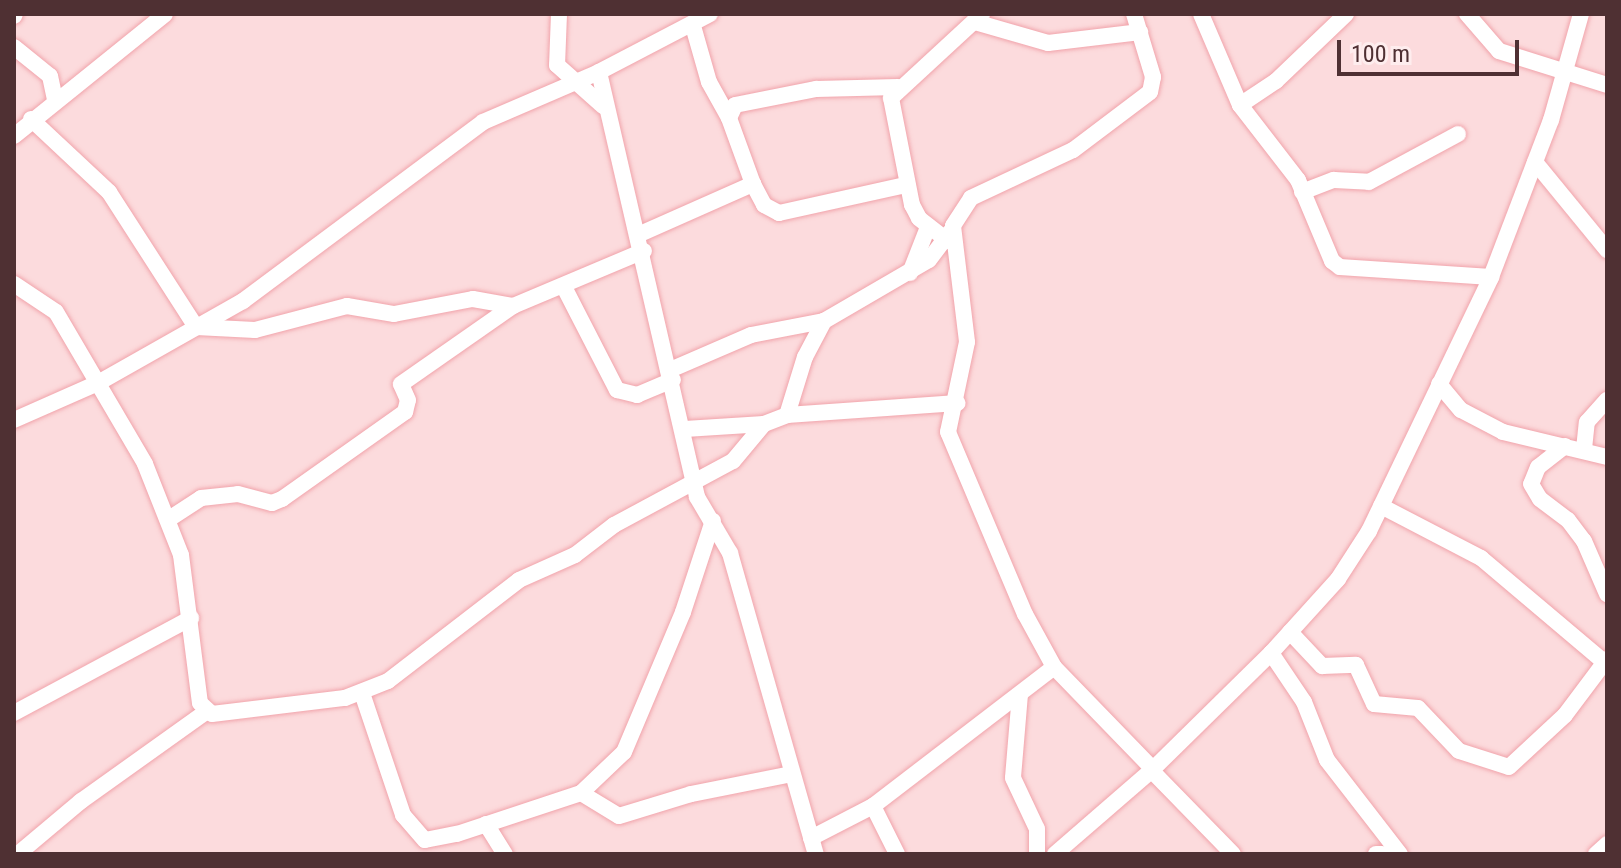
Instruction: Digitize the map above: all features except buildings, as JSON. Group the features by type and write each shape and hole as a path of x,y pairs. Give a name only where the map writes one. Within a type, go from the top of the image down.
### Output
{"street":[{"path":"14,136 55,99 165,14"},
{"path":"559,14 557,65 579,79 603,106"},
{"path":"14,420 98,383 275,278 395,183 483,122 599,72 693,26 710,14"},
{"path":"1201,14 1240,105 1286,162 1302,192 1325,251 1340,267 1491,277"},
{"path":"1240,105 1276,81 1346,14"},
{"path":"1467,14 1499,51 1562,67 1607,85"},
{"path":"1055,854 1152,769 1271,653 1338,579 1381,506 1491,277 1535,162 1562,67 1581,14"},
{"path":"564,287 617,390 637,395 751,335 824,321 910,273 951,234 971,198 1073,150 1150,92 1153,77 1137,19 1048,43 978,18 898,87 891,112 905,185 919,218 928,227 951,234"},
{"path":"693,26 709,82 729,109 753,184 764,205 779,213 905,185"},
{"path":"14,47 50,76 55,99"},
{"path":"599,72 603,106 640,234 701,506 730,553 814,846 873,806 1054,667"},
{"path":"729,109 816,89 898,87"},
{"path":"31,119 109,192 196,327"},
{"path":"1302,192 1334,180 1369,182 1458,134"},
{"path":"1535,162 1607,250"},
{"path":"640,234 753,184"},
{"path":"910,273 928,227"},
{"path":"951,234 967,330 958,403 948,432 951,448 1054,667 1233,854"},
{"path":"169,519 201,498 238,494 272,503 282,499 401,415 408,400 401,384 513,306 644,251"},
{"path":"14,284 56,312 98,383 169,519 191,618 200,703 206,712"},
{"path":"196,327 255,330 347,306 394,314 473,299 513,306"},
{"path":"787,415 809,347 824,321"},
{"path":"1439,384 1480,422 1527,439 1584,449 1607,457"},
{"path":"1584,449 1587,422 1607,400"},
{"path":"685,429 764,424 787,415 958,403"},
{"path":"18,854 81,801 206,712 247,712 362,693 427,655 519,580 575,555 614,525 733,461 764,424"},
{"path":"1565,446 1543,461 1531,484 1540,499 1568,520 1584,541 1607,594"},
{"path":"1290,632 1322,666 1356,665 1374,704 1418,708 1459,751 1509,767 1565,715 1606,661 1481,558 1381,506"},
{"path":"362,693 412,831 425,840 581,793 624,752 683,612 713,521"},
{"path":"14,713 65,681 191,618"},
{"path":"1271,653 1304,702 1327,760 1400,854"},
{"path":"1020,694 1013,778 1037,829 1037,854"},
{"path":"581,793 619,816 691,794 792,774"},
{"path":"873,806 897,854"},
{"path":"486,824 505,854"},
{"path":"1596,854 1607,844"}]}
